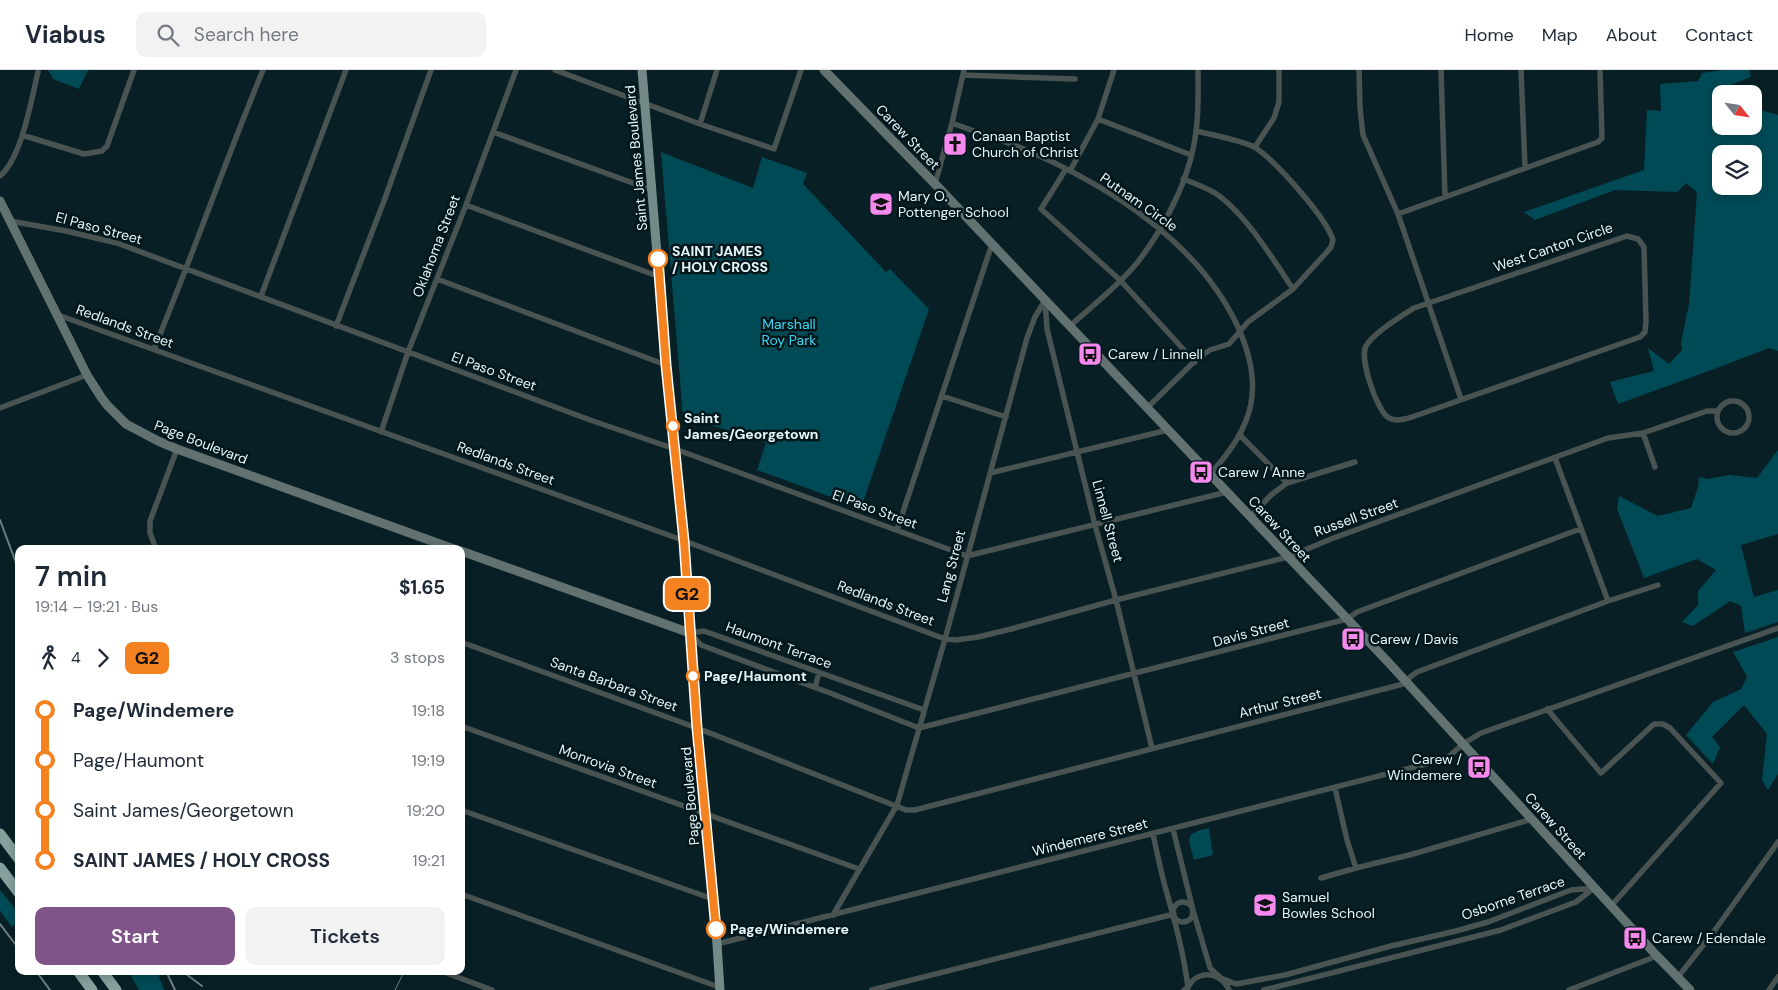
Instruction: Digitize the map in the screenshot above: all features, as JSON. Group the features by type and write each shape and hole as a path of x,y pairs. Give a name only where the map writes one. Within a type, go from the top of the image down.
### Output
{"highway":[{"path":"0,834 15,854"},
{"path":"0,868 15,888"},
{"path":"81,975 92,990"},
{"path":"105,975 116,990"}],"main road":[{"name":"Saint James Boulevard","path":"642,70 666,365 684,541 690,633"},
{"name":"Page Boulevard","path":"690,633 720,989"}],"street":[{"path":"22,135 84,154 102,151 107,146 134,70"},
{"path":"154,349 187,269 263,70"},
{"path":"261,296 346,70"},
{"path":"336,326 384,201 431,70"},
{"name":"Oklahoma Street","path":"381,432 408,352 466,205 516,70"},
{"path":"555,70 700,124 774,149 801,70"},
{"path":"700,124 717,70"},
{"name":"Carew Street","path":"824,70 935,184 1407,683 1690,990"},
{"path":"1038,70 1038,78"},
{"path":"1114,70 1098,119 1068,170 1041,209 1120,280 1195,362"},
{"path":"1070,326 1136,264 1160,229 1176,199 1184,179 1196,131 1198,70"},
{"path":"1255,147 1274,118 1280,102 1279,70"},
{"path":"1359,70 1363,135 1398,214 1461,399 1412,417 1398,420 1390,419 1378,405 1363,355 1366,346 1395,320 1414,308 1428,303"},
{"path":"1441,70 1445,196"},
{"path":"1521,70 1525,167"},
{"path":"1398,214 1598,142 1602,138 1600,70"},
{"path":"0,176 5,172 13,158 22,135 38,72"},
{"path":"935,184 952,123 963,72 1075,79"},
{"path":"1098,119 1191,155"},
{"name":"Putnam Circle","path":"952,123 1029,151 1068,170 1125,204 1160,229 1184,250 1211,281 1224,301 1249,354 1253,371 1253,385 1248,413 1240,435 1233,448 1210,474"},
{"path":"1147,408 1204,353 1229,344 1248,322 1293,289 1331,247 1333,240 1329,230 1294,185 1255,147 1196,131"},
{"path":"493,132 652,190"},
{"path":"1184,179 1210,190 1232,207 1263,246 1293,289"},
{"name":"Page Boulevard","path":"0,200 87,375 106,405 126,424 149,437 177,449 443,545"},
{"path":"466,205 660,277"},
{"name":"El Paso Street","path":"10,221 118,243 590,420 675,449 967,556"},
{"name":"West Canton Circle","path":"1428,303 1622,237 1635,238 1643,244 1645,255 1646,321 1645,332 1640,337 1461,399"},
{"path":"897,530 992,244"},
{"path":"437,279 666,365"},
{"name":"Lang Street","path":"833,916 897,805 1027,338 1035,317 1045,300"},
{"name":"Linnell Street","path":"1045,300 1047,329 1152,748"},
{"name":"Redlands Street","path":"58,315 684,541 944,639"},
{"path":"0,408 87,375"},
{"path":"942,396 1006,417"},
{"path":"1736,400 1748,409 1750,419 1740,432 1728,433 1719,426 1717,421 1718,412 1721,405 1725,402 1736,400"},
{"name":"Russell Street","path":"944,639 956,640 978,637 1288,557 1331,539 1608,438 1643,433 1708,411 1718,412"},
{"path":"990,473 1168,430"},
{"path":"1643,433 1655,466"},
{"path":"1240,435 1287,483"},
{"path":"154,545 150,533 150,522 177,449"},
{"path":"1555,458 1608,601"},
{"path":"1250,517 1271,495 1287,483 1355,462"},
{"path":"967,556 1227,492"},
{"name":"Davis Street","path":"919,728 1347,620 1357,612 1580,529"},
{"path":"465,553 690,633"},
{"name":"Arthur Street","path":"897,805 906,810 915,810 1407,683 1410,677 1417,672 1608,601 1658,585"},
{"name":"Windemere Street","path":"717,944 1446,760 1463,744 1481,733 1778,628"},
{"name":"Haumont Terrace","path":"690,633 704,631 924,710"},
{"name":"Haumont Terrace","path":"690,633 700,645 919,728"},
{"name":"Santa Barbara Street","path":"465,643 697,728 897,805"},
{"path":"815,687 820,673"},
{"path":"1547,709 1601,773 1654,724 1663,724 1670,728 1721,783 1611,906"},
{"name":"Monrovia Street","path":"465,727 860,869"},
{"path":"1335,788 1347,840 1356,868"},
{"path":"465,811 713,899"},
{"path":"1321,878 1413,854 1532,819"},
{"path":"1173,829 1193,910 1210,968 1227,985 1229,990"},
{"path":"1153,834 1166,891 1174,914 1186,989"},
{"path":"1678,978 1776,851 1778,842"},
{"name":"Osborne Terrace","path":"1186,989 1193,980 1202,975 1212,974 1236,984 1285,975 1488,922 1571,890 1594,888"},
{"name":"Osborne Terrace","path":"1264,990 1501,930 1576,902 1594,888"},
{"path":"465,895 720,989"},
{"path":"1183,902 1191,906 1193,910 1192,917 1185,922 1178,920 1174,914 1176,906 1183,902"},
{"path":"872,990 1174,914"},
{"path":"1569,990 1657,956"},
{"path":"453,975 492,990"},
{"path":"1769,990 1778,977"}],"green space":[{"path":"48,70 88,70 79,89 53,79"},
{"path":"1723,70 1749,70 1751,77 1730,85 1712,85 1712,135 1762,135 1762,110 1778,115 1778,351 1769,348 1618,404 1610,382 1654,371 1648,348 1669,364 1682,350 1681,342 1689,304 1697,192 1686,183 1677,192 1615,190 1535,220 1524,212 1644,170 1647,110 1661,111 1660,84 1698,81 1702,73"},
{"name":"Marshall Roy Park","path":"661,152 753,188 762,157 807,173 803,184 886,272 890,269 929,309 861,508 757,470 766,443 683,416"},
{"path":"1778,450 1778,534 1741,545 1754,597 1778,590 1778,622 1745,633 1741,606 1730,601 1693,626 1682,622 1698,605 1698,591 1716,570 1697,559 1644,578 1617,509 1619,496 1658,516 1691,508 1698,487 1699,477 1708,479 1729,475 1757,478"},
{"path":"1778,637 1778,774 1768,790 1762,780 1767,734 1744,705 1712,737 1720,747 1713,764 1686,735 1713,702 1741,689 1747,677 1733,652"},
{"path":"1209,828 1213,855 1194,860 1189,841 1191,835"},
{"path":"0,890 15,908 15,925 12,927 0,911"},
{"path":"130,975 158,975 164,990 139,990"}],"tram line":[{"path":"395,990 402,975"}],"railway":[{"path":"0,520 15,560"},
{"path":"0,924 15,944"},
{"path":"39,975 50,990"},
{"path":"168,975 175,990"},
{"path":"187,975 202,986"}],"bus line":[{"name":"G2","path":"658,259 666,365 684,541 697,728 716,929"}],"place":[{"name":"Canaan Baptist Church of Christ","path":"955,144"},
{"name":"Mary O. Pottenger School","path":"881,204"},
{"name":"SAINT JAMES / HOLY CROSS","path":"658,259"},
{"name":"Carew / Linnell","path":"1090,354"},
{"name":"Saint James/Georgetown","path":"673,426"},
{"name":"Carew / Anne","path":"1201,472"},
{"name":"Carew / Davis","path":"1353,639"},
{"name":"Page/Haumont","path":"693,676"},
{"name":"Carew / Windemere","path":"1479,767"},
{"name":"Samuel Bowles School","path":"1265,905"},
{"name":"Page/Windemere","path":"716,929"},
{"name":"Carew / Edendale","path":"1635,938"}]}
